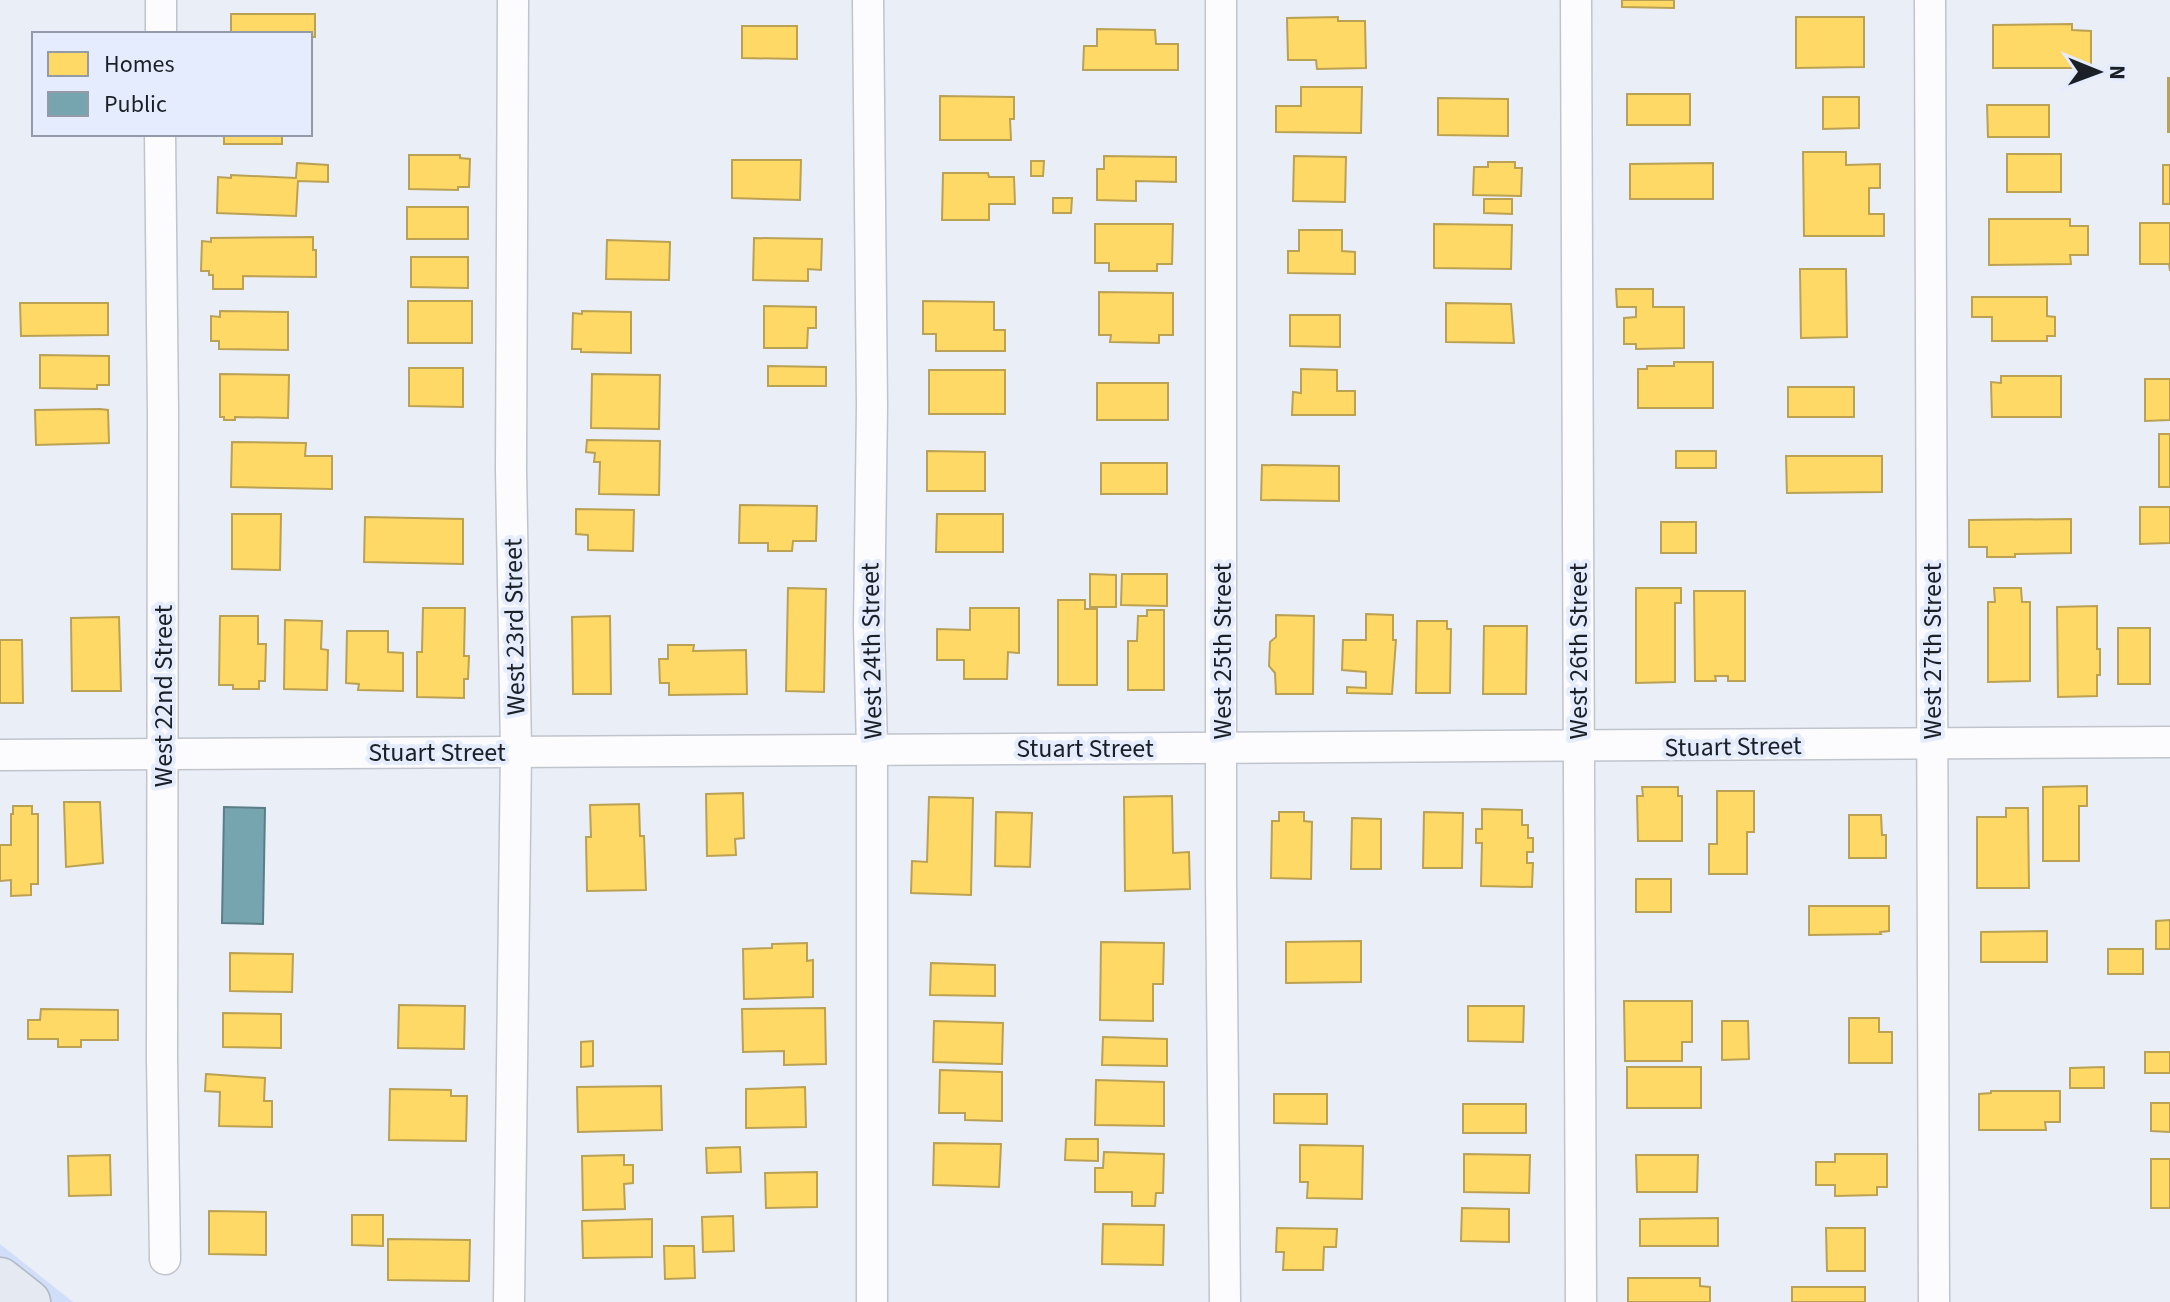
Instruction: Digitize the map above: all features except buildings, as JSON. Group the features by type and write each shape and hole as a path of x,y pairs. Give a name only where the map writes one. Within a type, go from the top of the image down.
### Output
{"highway":[{"path":"0,1280 28,1302"}],"street":[{"path":"161,0 161,32"},
{"name":"West 23rd Street","path":"509,1302 516,751 511,469 513,0"},
{"name":"West 24th Street","path":"868,0 872,406 869,626 872,749 872,1302"},
{"name":"West 25th Street","path":"1221,0 1225,1302"},
{"name":"West 26th Street","path":"1576,0 1581,1302"},
{"name":"West 27th Street","path":"1930,0 1934,1302"},
{"name":"West 22nd Street","path":"160,136 165,1259"},
{"name":"Stuart Street","path":"0,755 2170,742"}],"shaded area":[{"path":"0,1244 73,1302 0,1302"}]}
